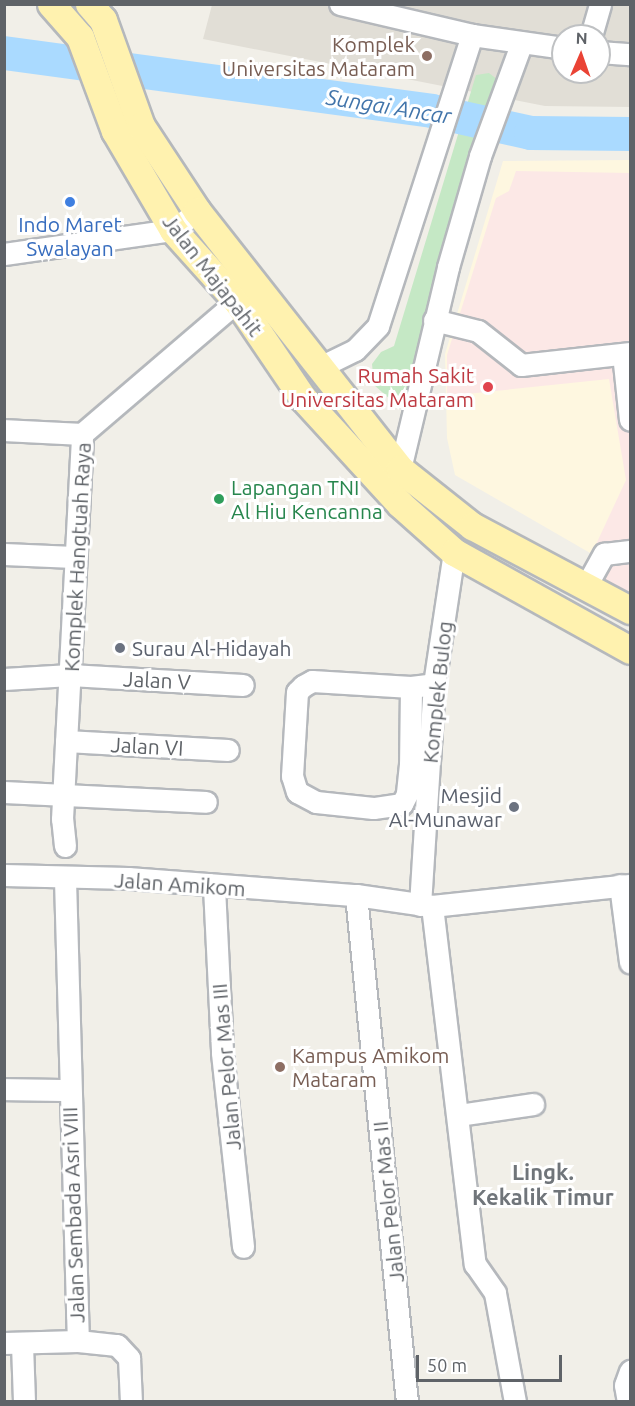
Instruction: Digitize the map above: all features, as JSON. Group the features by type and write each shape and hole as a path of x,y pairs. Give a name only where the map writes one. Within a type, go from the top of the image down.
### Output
{"main road":[{"name":"Jalan Majapahit","path":"51,4 80,38 120,109 173,230 237,301 302,397 399,504 454,552 630,650"},
{"name":"Jalan Majapahit","path":"96,12 120,109 141,126 197,211 400,469 472,526 630,610"},
{"path":"565,614 585,586"}],"street":[{"path":"340,4 403,13 472,35 551,46"},
{"path":"594,24 600,4"},
{"path":"320,367 355,351 378,326 439,146 472,35"},
{"path":"400,469 434,320 480,156 508,87 522,42"},
{"path":"611,53 630,54"},
{"path":"4,254 173,230 197,211"},
{"name":"Komplek Hangtuah Raya","path":"65,846 63,793 82,434 237,301"},
{"path":"434,320 478,331 521,365 627,353 630,420"},
{"path":"4,430 82,434"},
{"path":"585,586 604,554 630,551"},
{"name":"Komplek Bulog","path":"454,552 434,684 426,906 458,1115 475,1264 495,1293 515,1401"},
{"path":"4,554 74,557"},
{"name":"Jalan V","path":"4,679 70,675 243,685"},
{"path":"411,687 410,764 407,794 402,804 373,808 315,802 297,792 292,776 297,692 303,686 312,681 411,687 434,684"},
{"name":"Jalan VI","path":"66,741 228,750"},
{"path":"4,792 63,793 206,802"},
{"name":"Jalan Amikom","path":"4,875 65,879 128,878 214,887 356,895 426,906 625,885"},
{"name":"Jalan Sembada Asri VIII","path":"65,879 68,1090 78,1341"},
{"path":"625,885 630,962"},
{"name":"Jalan Pelor Mas III","path":"214,887 222,1053 243,1247"},
{"name":"Jalan Pelor Mas II","path":"356,895 407,1401"},
{"path":"4,1089 68,1090"},
{"path":"458,1115 533,1104"},
{"path":"24,1401 13,1343 105,1341 124,1351 129,1358 131,1401"},
{"path":"628,1401 625,1385 630,1371"}],"shaded area":[{"name":"Komplek Universitas Mataram","path":"212,5 630,5 630,107 545,106 203,39"},
{"name":"Rumah Sakit Universitas Mataram","path":"630,160 630,576 455,475 447,438 445,354 503,161"},
{"name":"Rumah Sakit Universitas Mataram","path":"516,171 630,173 630,595 585,568 626,480 609,379 447,396 447,355 496,198 509,191"}],"green space":[{"path":"489,73 498,80 412,396 390,399 374,385 372,364 381,352 394,346 476,75"}],"waterway":[{"name":"Sungai Ancar","path":"4,53 432,111 531,133 630,134"}],"place":[{"name":"Komplek Universitas Mataram","path":"427,56"},
{"name":"Indo Maret Swalayan","path":"70,202"},
{"name":"Rumah Sakit Universitas Mataram","path":"488,387"},
{"name":"Lapangan TNI Al Hiu Kencanna","path":"219,499"},
{"name":"Surau Al-Hidayah","path":"120,648"},
{"name":"Mesjid Al-Munawar","path":"514,807"},
{"name":"Kampus Amikom Mataram","path":"280,1067"}],"district":[{"name":"Lingk. Kekalik Timur","path":"543,1184"}]}
